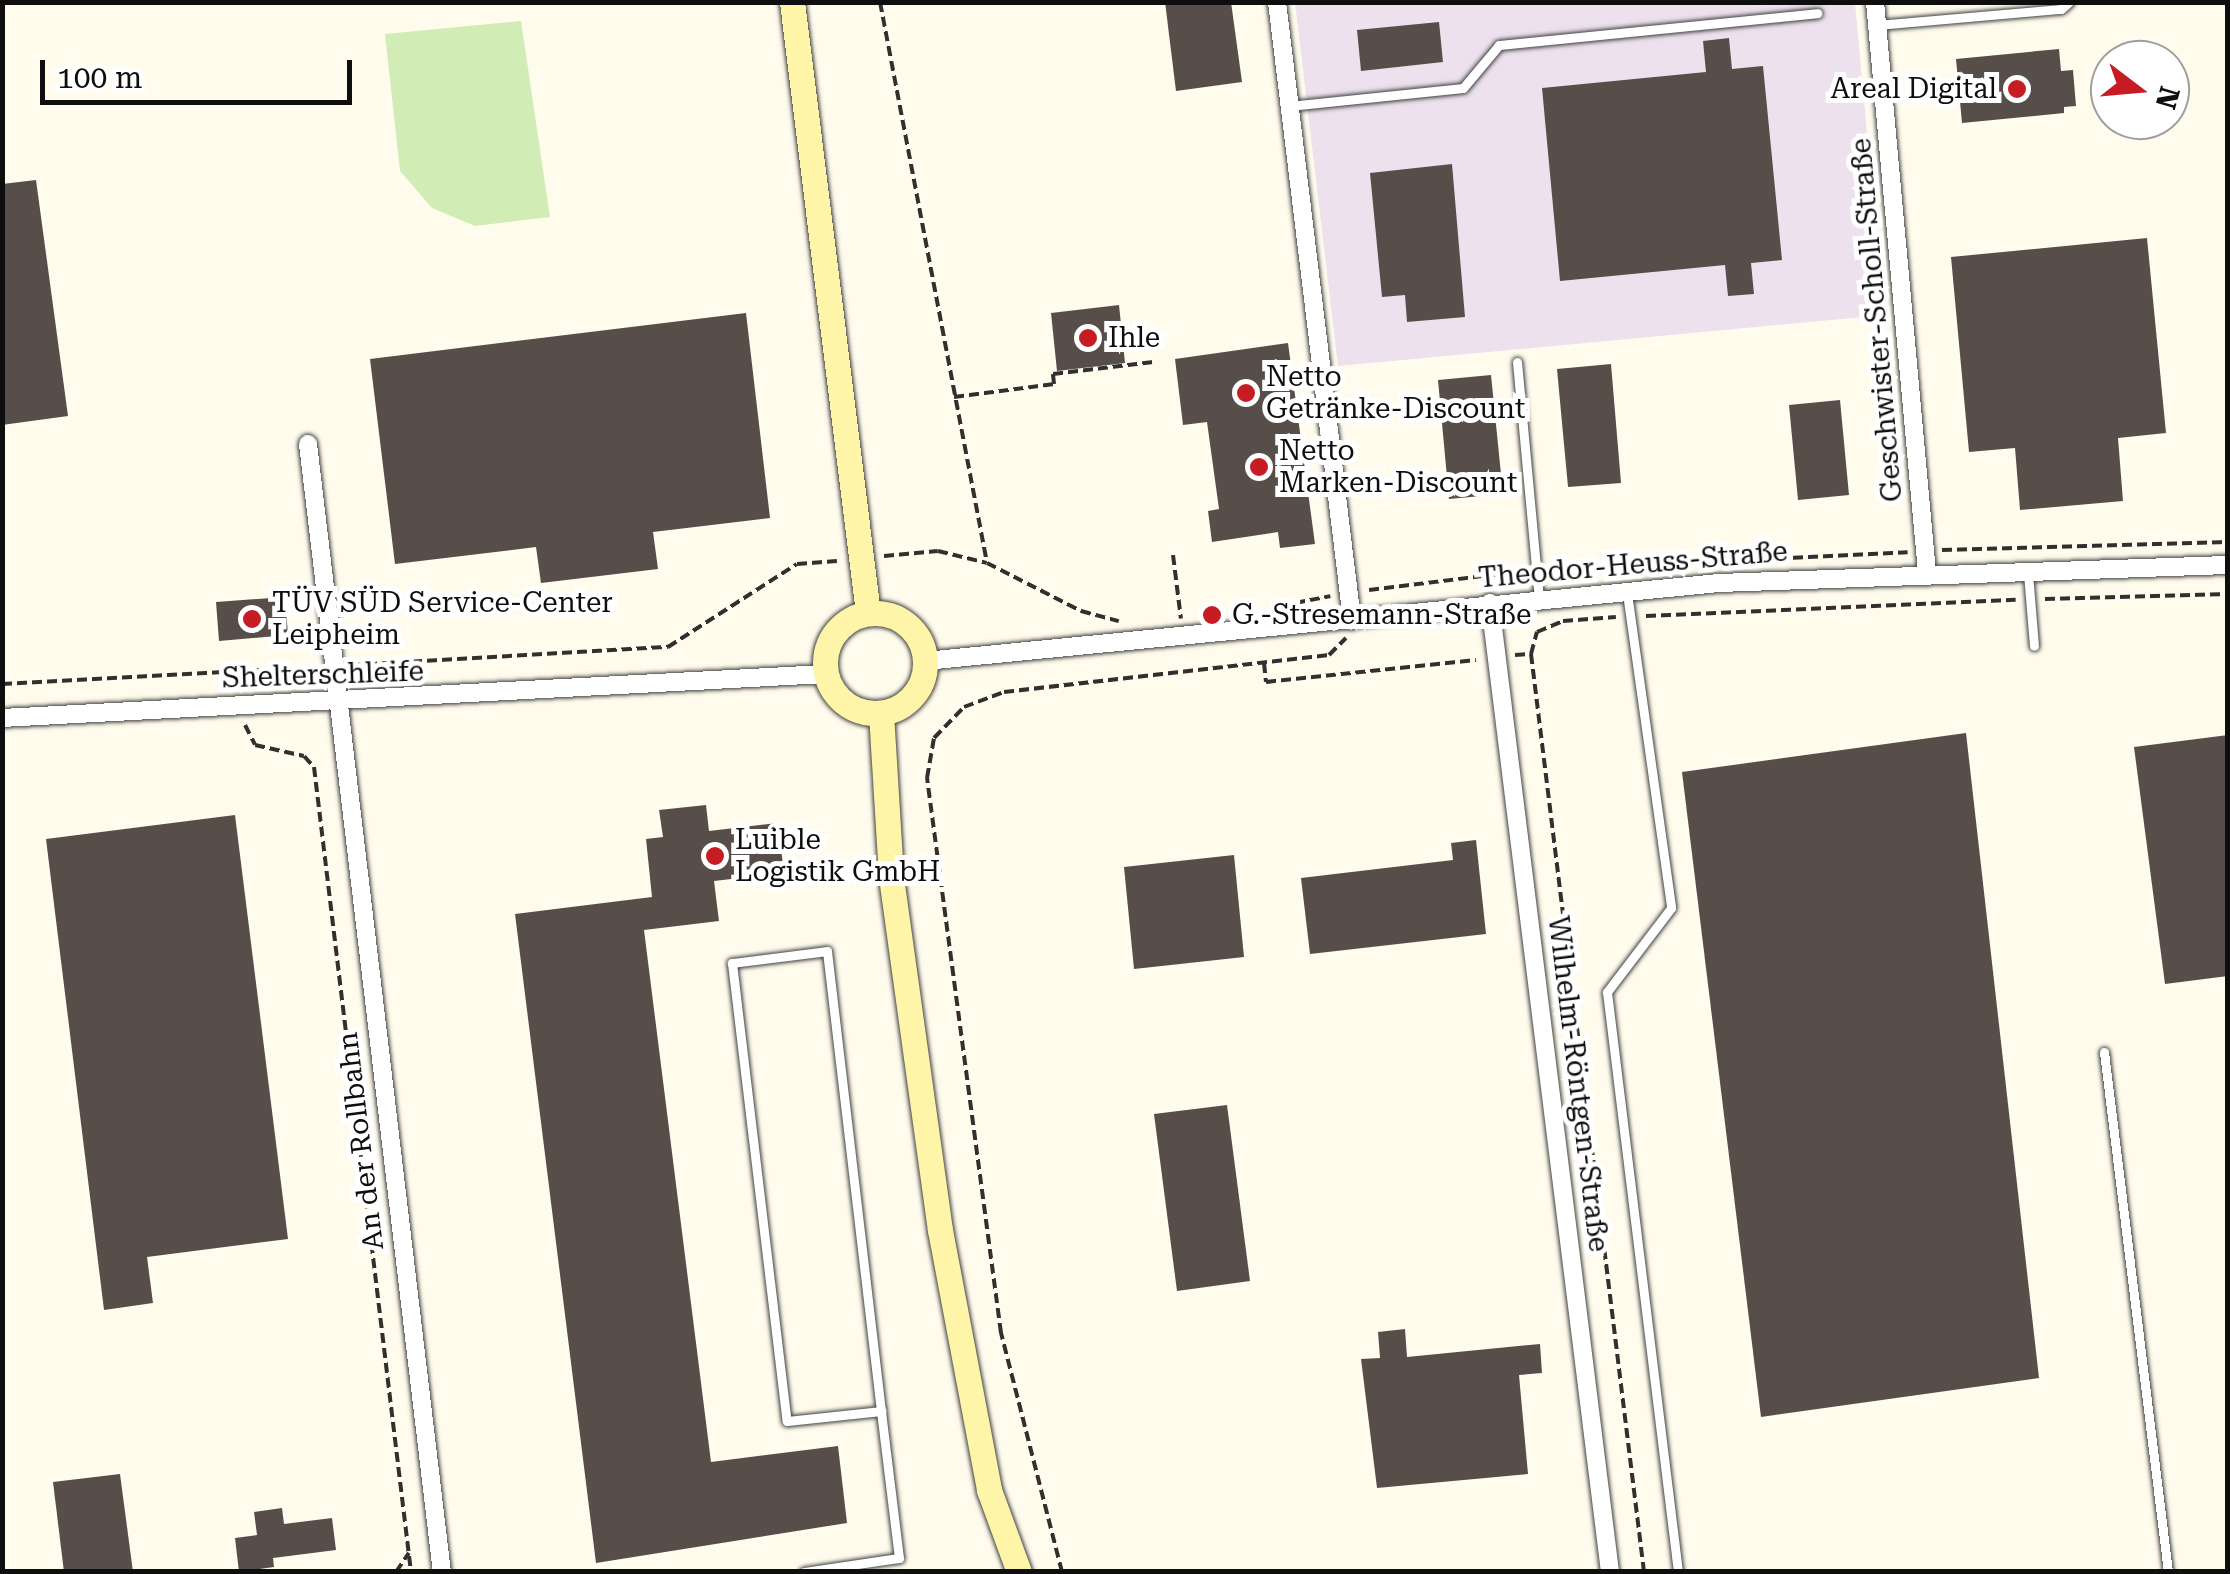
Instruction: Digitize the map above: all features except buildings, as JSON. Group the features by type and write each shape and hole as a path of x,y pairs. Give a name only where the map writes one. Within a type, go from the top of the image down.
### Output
{"main road":[{"path":"792,2 868,613"},
{"path":"868,613 885,613 913,630 925,660 913,695 882,713 846,704 826,674 833,634 868,613"},
{"path":"882,713 891,876 940,1230 989,1490 1019,1572"}],"street":[{"path":"1277,2 1352,620"},
{"name":"Geschwister-Scholl-Straße","path":"1875,2 1928,572"},
{"name":"An der Rollbahn","path":"308,444 442,1572"},
{"name":"Theodor-Heuss-Straße","path":"925,660 1627,592 1928,572 2228,565"},
{"name":"Wilhelm-Röntgen-Straße","path":"1490,603 1610,1572"},
{"name":"Shelterschleife","path":"2,718 336,704 826,674"}],"lane":[{"path":"1877,25 2061,10 2069,2"},
{"path":"1289,106 1463,88 1499,45 1817,13"},
{"path":"1517,362 1539,599"},
{"path":"2028,570 2034,646"},
{"path":"1627,592 1671,908 1607,992 1678,1572"},
{"path":"804,1572 898,1558 881,1411 826,951 732,962 788,1422 881,1411"},
{"path":"2104,1052 2168,1572"}],"path":[{"path":"880,2 987,563"},
{"path":"954,397 1054,384 1053,374 1153,362"},
{"path":"884,556 938,551 987,563 1080,610 1158,623 1169,672"},
{"path":"1173,554 1181,620"},
{"path":"2,684 668,647 797,564 842,560"},
{"path":"1644,1572 1532,654 1536,632 1563,621 1630,617 2228,594"},
{"path":"1062,1572 1001,1332 927,778 934,738 964,707 1004,692 1329,655 1348,636 1352,620"},
{"path":"1264,663 1266,682 1532,654"},
{"path":"240,671 246,738 304,756 314,767 411,1572"},
{"path":"396,1572 409,1553"}],"shaded area":[{"path":"1295,3 1855,3 1884,315 1338,366"}],"green space":[{"path":"521,21 550,217 475,226 432,208 400,171 385,34"}],"place":[{"name":"Areal Digital","path":"2017,89"},
{"name":"Ihle","path":"1088,338"},
{"name":"Netto Getränke-Discount","path":"1246,393"},
{"name":"Netto Marken-Discount","path":"1259,467"},
{"name":"G.-Stresemann-Straße","path":"1212,615"},
{"name":"TÜV SÜD Service-Center Leipheim","path":"252,619"},
{"name":"Luible Logistik GmbH","path":"715,856"}]}
